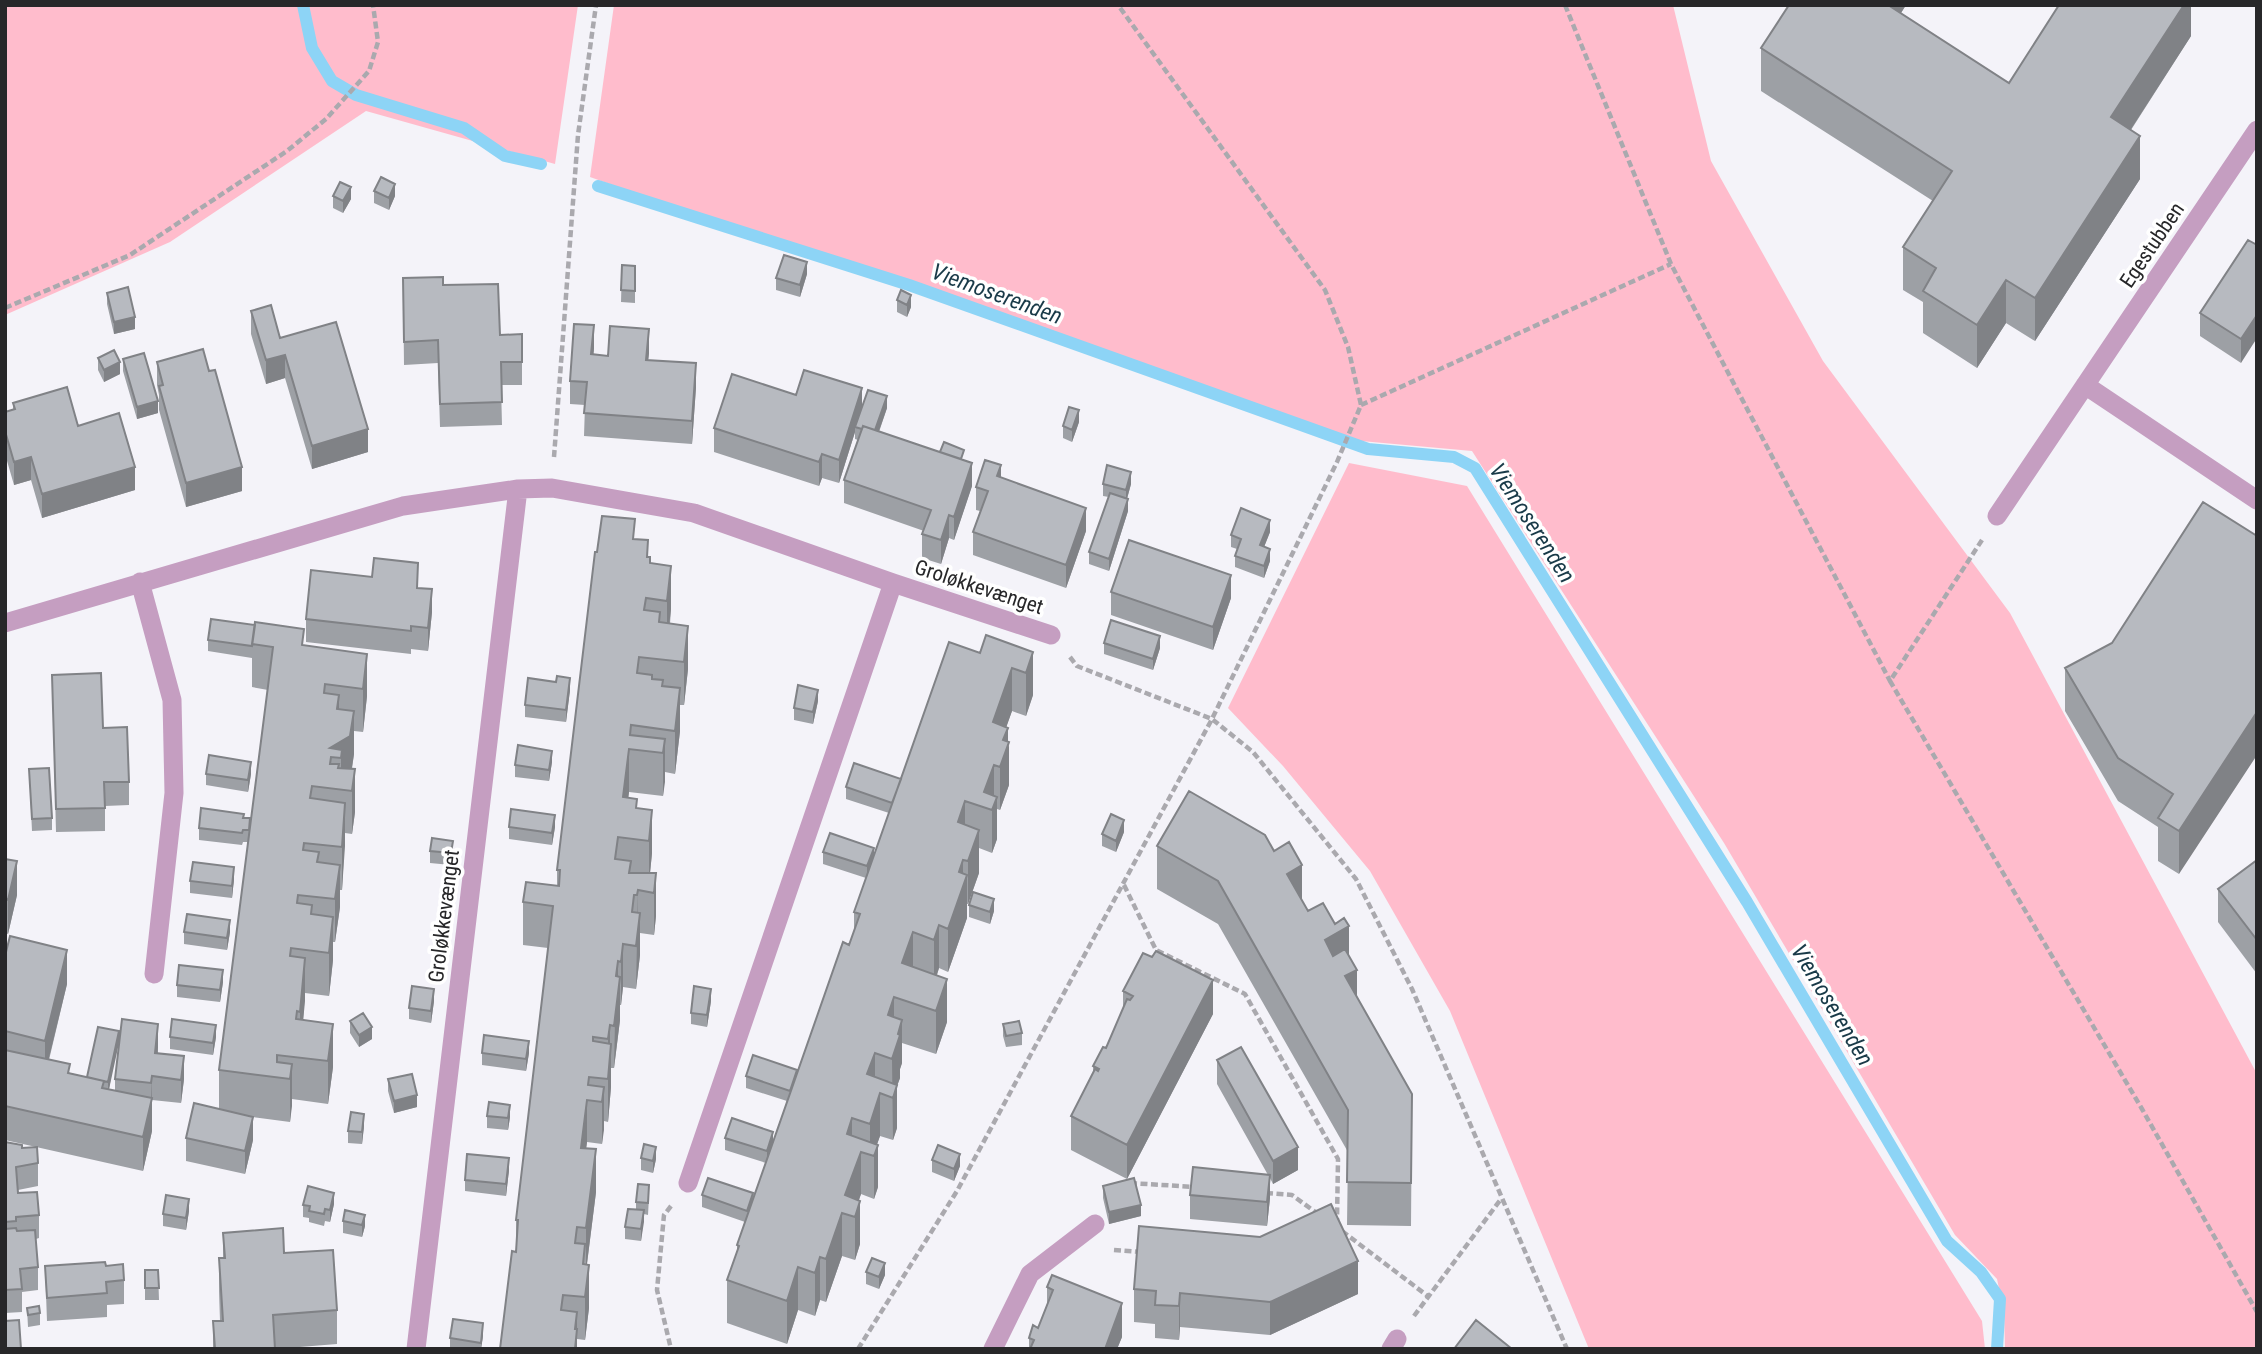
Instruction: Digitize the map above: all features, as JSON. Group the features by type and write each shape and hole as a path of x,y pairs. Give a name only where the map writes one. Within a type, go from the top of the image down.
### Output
{"street":[{"name":"Egestubben","path":"1997,516 2257,130"},
{"path":"2085,385 2257,500"},
{"name":"Groløkkevænget","path":"5,623 403,506 518,489 552,488 694,513 1051,635"},
{"name":"Groløkkevænget","path":"416,1349 518,489"},
{"path":"140,582 172,700 174,793 154,974"},
{"name":"Groløkkevænget","path":"688,1183 893,583"},
{"path":"993,1349 1030,1274 1095,1224"}],"path":[{"path":"5,308 130,255 287,151 326,119 369,71 378,42 373,5"},
{"path":"552,488 578,135 596,5"},
{"path":"858,1349 957,1191 1212,719 1337,462 1361,405 1348,346 1325,290 1118,5"},
{"path":"1565,5 1671,264 1890,681 2257,1312"},
{"path":"1361,405 1671,264"},
{"path":"1890,681 1997,516"},
{"path":"1051,635 1077,667 1212,719 1253,752 1356,878 1412,989 1567,1349"},
{"path":"1123,884 1156,950 1245,994 1338,1158 1336,1227"},
{"path":"671,1349 657,1290 664,1215 688,1183"},
{"path":"1120,1186 1132,1183 1199,1188"},
{"path":"1266,1193 1292,1195 1429,1297"},
{"path":"1394,1344 1502,1199"},
{"path":"1095,1224 1113,1250 1153,1253"}],"shaded area":[{"path":"5,5 578,5 555,164 366,111 170,242 5,315"},
{"path":"614,5 1673,5 1711,161 1823,361 2010,613 2257,1074 2257,1349 2005,1349 2004,1312 1997,1279 1955,1235 1724,843 1472,451 1328,438 590,177"},
{"path":"1349,463 1467,486 1982,1321 1985,1349 1589,1349 1450,1011 1370,871 1283,766 1228,708"}],"building":[{"path":"1789,5 1888,5 2009,83 2059,5 2184,5 2111,117 2140,136 2035,298 2006,280 1977,325 1923,291 1936,268 1903,247 1952,171 1761,48"},
{"path":"381,177 395,184 389,198 374,191"},
{"path":"340,182 351,187 343,201 333,196"},
{"path":"2248,240 2257,245 2257,315 2241,339 2200,313"},
{"path":"784,255 807,262 800,285 776,278"},
{"path":"622,265 635,266 635,291 621,290"},
{"path":"443,277 443,285 498,284 500,335 522,334 522,362 501,362 502,402 440,404 438,340 404,342 403,278"},
{"path":"128,287 135,317 114,322 107,293"},
{"path":"901,290 911,295 907,305 897,300"},
{"path":"271,305 280,338 336,322 368,429 312,446 285,355 266,360 251,311"},
{"path":"574,324 594,325 591,354 608,356 610,326 649,329 646,360 696,363 692,421 584,413 587,382 570,381"},
{"path":"203,349 209,371 215,370 242,467 186,483 159,386 163,385 157,362"},
{"path":"114,350 120,362 104,370 98,358"},
{"path":"144,353 158,401 137,407 123,359"},
{"path":"804,370 862,388 839,460 822,454 819,462 714,428 732,374 796,395"},
{"path":"67,387 78,426 119,413 135,467 42,494 31,457 14,462 5,431 5,412 15,409 13,403"},
{"path":"868,390 887,396 875,430 863,426 862,429 855,427"},
{"path":"1069,407 1079,410 1072,430 1063,426"},
{"path":"863,426 972,463 954,517 949,515 941,540 922,534 931,510 844,480"},
{"path":"944,442 964,450 961,459 940,452"},
{"path":"985,460 1001,465 997,476 1086,508 1066,565 973,532 988,491 976,487"},
{"path":"1107,465 1131,472 1126,490 1103,484"},
{"path":"1110,493 1128,499 1109,559 1089,552"},
{"path":"2203,502 2257,536 2257,712 2179,831 2158,818 2173,794 2118,758 2065,668 2112,643"},
{"path":"1241,508 1270,520 1260,545 1270,549 1264,566 1235,556 1241,539 1231,535"},
{"path":"602,516 635,519 633,539 648,540 647,557 650,557 650,563 671,566 667,601 646,598 644,610 660,612 659,622 688,626 684,662 639,657 637,673 663,680 662,686 680,688 675,731 631,725 630,735 665,739 663,753 629,749 623,797 637,799 636,808 652,810 649,841 618,837 615,859 631,861 629,873 656,873 654,893 638,890 637,895 634,895 632,912 640,913 636,946 623,944 621,962 618,961 616,976 620,977 614,1026 610,1025 608,1039 593,1037 593,1041 611,1044 608,1079 589,1077 588,1085 604,1087 602,1102 587,1100 581,1148 596,1149 586,1228 577,1227 575,1243 585,1244 583,1264 589,1265 585,1297 563,1295 561,1310 577,1312 575,1349 500,1349 512,1251 516,1252 516,1220 553,906 523,902 526,882 559,886 560,870 557,870 595,552"},
{"path":"1129,540 1231,575 1213,627 1111,592"},
{"path":"374,558 418,563 417,588 432,589 428,628 411,626 411,631 306,619 311,570 372,577"},
{"path":"211,619 255,625 252,646 208,640"},
{"path":"1111,620 1160,636 1153,659 1104,643"},
{"path":"255,622 304,629 302,645 367,654 363,689 325,684 324,693 339,695 337,709 354,711 350,736 330,748 342,750 341,758 331,757 330,764 339,764 338,768 355,769 352,791 312,786 310,798 345,803 342,847 304,843 303,850 319,852 317,862 340,865 335,899 298,895 297,903 312,905 311,914 333,917 329,953 291,948 290,956 305,958 300,1012 297,1011 296,1019 333,1024 328,1061 277,1055 277,1062 292,1064 290,1079 219,1070 273,647 252,644"},
{"path":"986,635 1033,652 1026,673 1012,668 993,722 1008,728 1003,740 1009,742 1000,767 994,765 984,792 997,797 992,810 965,801 958,822 979,830 968,861 963,860 959,872 967,875 948,929 939,925 934,940 913,932 902,963 947,979 936,1011 894,997 888,1015 902,1020 892,1059 875,1053 867,1074 897,1085 893,1098 880,1093 870,1124 852,1118 847,1134 878,1145 874,1156 861,1152 845,1195 860,1201 855,1217 842,1213 826,1259 820,1257 815,1273 798,1267 787,1301 727,1280 739,1246 737,1245 843,942 849,945 860,914 854,912 949,642 980,653"},
{"path":"101,673 103,728 127,727 129,782 104,782 105,808 56,809 52,675"},
{"path":"557,676 570,678 566,710 525,705 528,678 556,682"},
{"path":"798,685 818,690 813,712 794,708"},
{"path":"518,745 552,751 549,770 515,765"},
{"path":"209,755 251,762 248,780 206,774"},
{"path":"854,763 901,779 892,803 846,787"},
{"path":"49,768 52,818 32,819 29,769"},
{"path":"1189,791 1265,835 1274,851 1289,842 1302,865 1287,874 1308,911 1323,903 1335,924 1344,918 1349,926 1325,940 1333,956 1345,949 1357,970 1345,976 1412,1094 1411,1183 1347,1182 1348,1110 1218,881 1157,846"},
{"path":"201,808 244,814 243,818 250,818 249,830 243,830 242,833 199,828"},
{"path":"511,809 555,815 552,833 509,827"},
{"path":"1111,814 1124,820 1116,841 1102,834"},
{"path":"830,833 874,848 867,866 823,852"},
{"path":"432,838 453,841 451,853 430,851"},
{"path":"5,859 17,861 8,900 5,899"},
{"path":"2257,860 2257,940 2218,889"},
{"path":"193,862 234,867 232,886 190,881"},
{"path":"973,892 994,899 990,912 969,905"},
{"path":"187,914 230,920 227,938 184,932"},
{"path":"10,936 67,950 45,1041 5,1031 5,956"},
{"path":"1156,951 1213,980 1127,1145 1071,1116 1095,1069 1099,1069 1093,1066 1103,1047 1106,1048 1127,999 1130,1000 1133,996 1123,991 1143,953 1152,957"},
{"path":"179,965 223,970 220,990 177,985"},
{"path":"412,986 434,989 431,1011 409,1008"},
{"path":"694,986 711,989 707,1015 691,1013"},
{"path":"363,1013 372,1027 359,1035 350,1021"},
{"path":"122,1019 158,1024 155,1053 184,1056 181,1080 152,1076 151,1083 115,1079"},
{"path":"172,1019 216,1025 213,1043 170,1037"},
{"path":"1019,1021 1022,1033 1006,1036 1003,1024"},
{"path":"98,1027 119,1031 108,1082 87,1077"},
{"path":"484,1035 529,1041 526,1059 482,1053"},
{"path":"1241,1047 1298,1147 1273,1161 1217,1060"},
{"path":"5,1050 70,1064 68,1073 104,1081 102,1088 152,1098 143,1137 5,1106"},
{"path":"753,1055 797,1070 790,1091 746,1076"},
{"path":"412,1074 417,1095 394,1101 388,1079"},
{"path":"489,1102 510,1105 508,1118 487,1116"},
{"path":"194,1103 253,1117 245,1151 186,1138"},
{"path":"351,1112 364,1114 362,1132 348,1131"},
{"path":"732,1118 773,1132 767,1151 725,1138"},
{"path":"5,1142 22,1145 22,1148 37,1147 38,1163 16,1167 18,1193 37,1192 39,1215 16,1217 16,1221 5,1222"},
{"path":"644,1144 656,1147 653,1161 641,1158"},
{"path":"938,1145 960,1154 954,1169 932,1160"},
{"path":"467,1154 509,1158 506,1184 465,1180"},
{"path":"1193,1167 1270,1175 1267,1202 1190,1195"},
{"path":"708,1178 753,1193 747,1211 702,1195"},
{"path":"1134,1178 1141,1205 1109,1212 1103,1186"},
{"path":"638,1184 649,1185 648,1203 636,1202"},
{"path":"308,1186 334,1193 330,1210 325,1209 324,1214 309,1211 310,1206 303,1205"},
{"path":"166,1195 189,1199 186,1218 163,1214"},
{"path":"1331,1204 1358,1261 1270,1302 1180,1293 1179,1306 1155,1305 1156,1291 1134,1289 1139,1226 1260,1237"},
{"path":"628,1209 644,1210 641,1229 625,1227"},
{"path":"345,1210 365,1215 362,1225 343,1221"},
{"path":"16,1228 17,1231 35,1230 38,1267 20,1269 22,1289 5,1290 5,1229"},
{"path":"283,1228 284,1253 333,1250 337,1310 273,1315 275,1349 215,1349 213,1321 223,1321 219,1258 225,1258 223,1233"},
{"path":"872,1258 885,1263 879,1277 866,1272"},
{"path":"105,1262 106,1266 123,1264 124,1280 106,1282 107,1293 47,1298 45,1266"},
{"path":"145,1270 158,1270 159,1288 145,1288"},
{"path":"1052,1275 1122,1303 1105,1349 1030,1349 1034,1340 1029,1338 1033,1325 1038,1328 1053,1290 1047,1287"},
{"path":"39,1306 40,1313 28,1315 27,1308"},
{"path":"453,1319 483,1323 481,1343 450,1338"},
{"path":"19,1320 21,1349 5,1349 5,1321"},
{"path":"1476,1320 1512,1349 1454,1349"}],"waterway":[{"name":"Viemoserenden","path":"303,5 312,48 332,81 356,95 464,128 505,156 541,164"},
{"name":"Viemoserenden","path":"598,186 909,285 1368,449 1454,457 1475,468 1747,902 1947,1241 1981,1272 2000,1299 1997,1349"}]}
